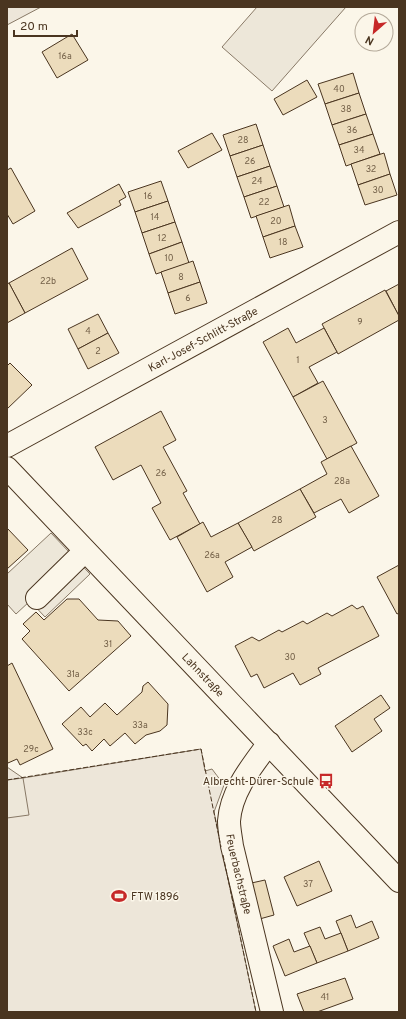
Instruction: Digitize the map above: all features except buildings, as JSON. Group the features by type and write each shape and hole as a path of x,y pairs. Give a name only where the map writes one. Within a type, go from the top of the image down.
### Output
{"street":[{"name":"Karl-Josef-Schlitt-Straße","path":"7,446 399,232"},
{"name":"Lahnstraße","path":"7,468 399,881"},
{"path":"37,598 85,551"},
{"name":"Feuerbachstraße","path":"269,743 235,794 229,822 232,846 272,1012"}],"shaded area":[{"path":"7,7 41,7 7,25"},
{"path":"257,7 346,7 272,91 222,47"},
{"path":"51,533 90,574 45,617 30,601 16,614 7,604 7,574"},
{"name":"FTW 1896","path":"201,749 205,771 212,769 224,785 214,812 256,1012 7,1012 7,767 23,778"},
{"path":"23,778 29,815 7,818 7,780"}],"fence":[{"path":"7,780 201,749 221,847"},
{"path":"223,855 256,1012"}],"place":[{"name":"Albrecht-Dürer-Schule","path":"326,781"},
{"name":"FTW 1896","path":"119,896"}]}
